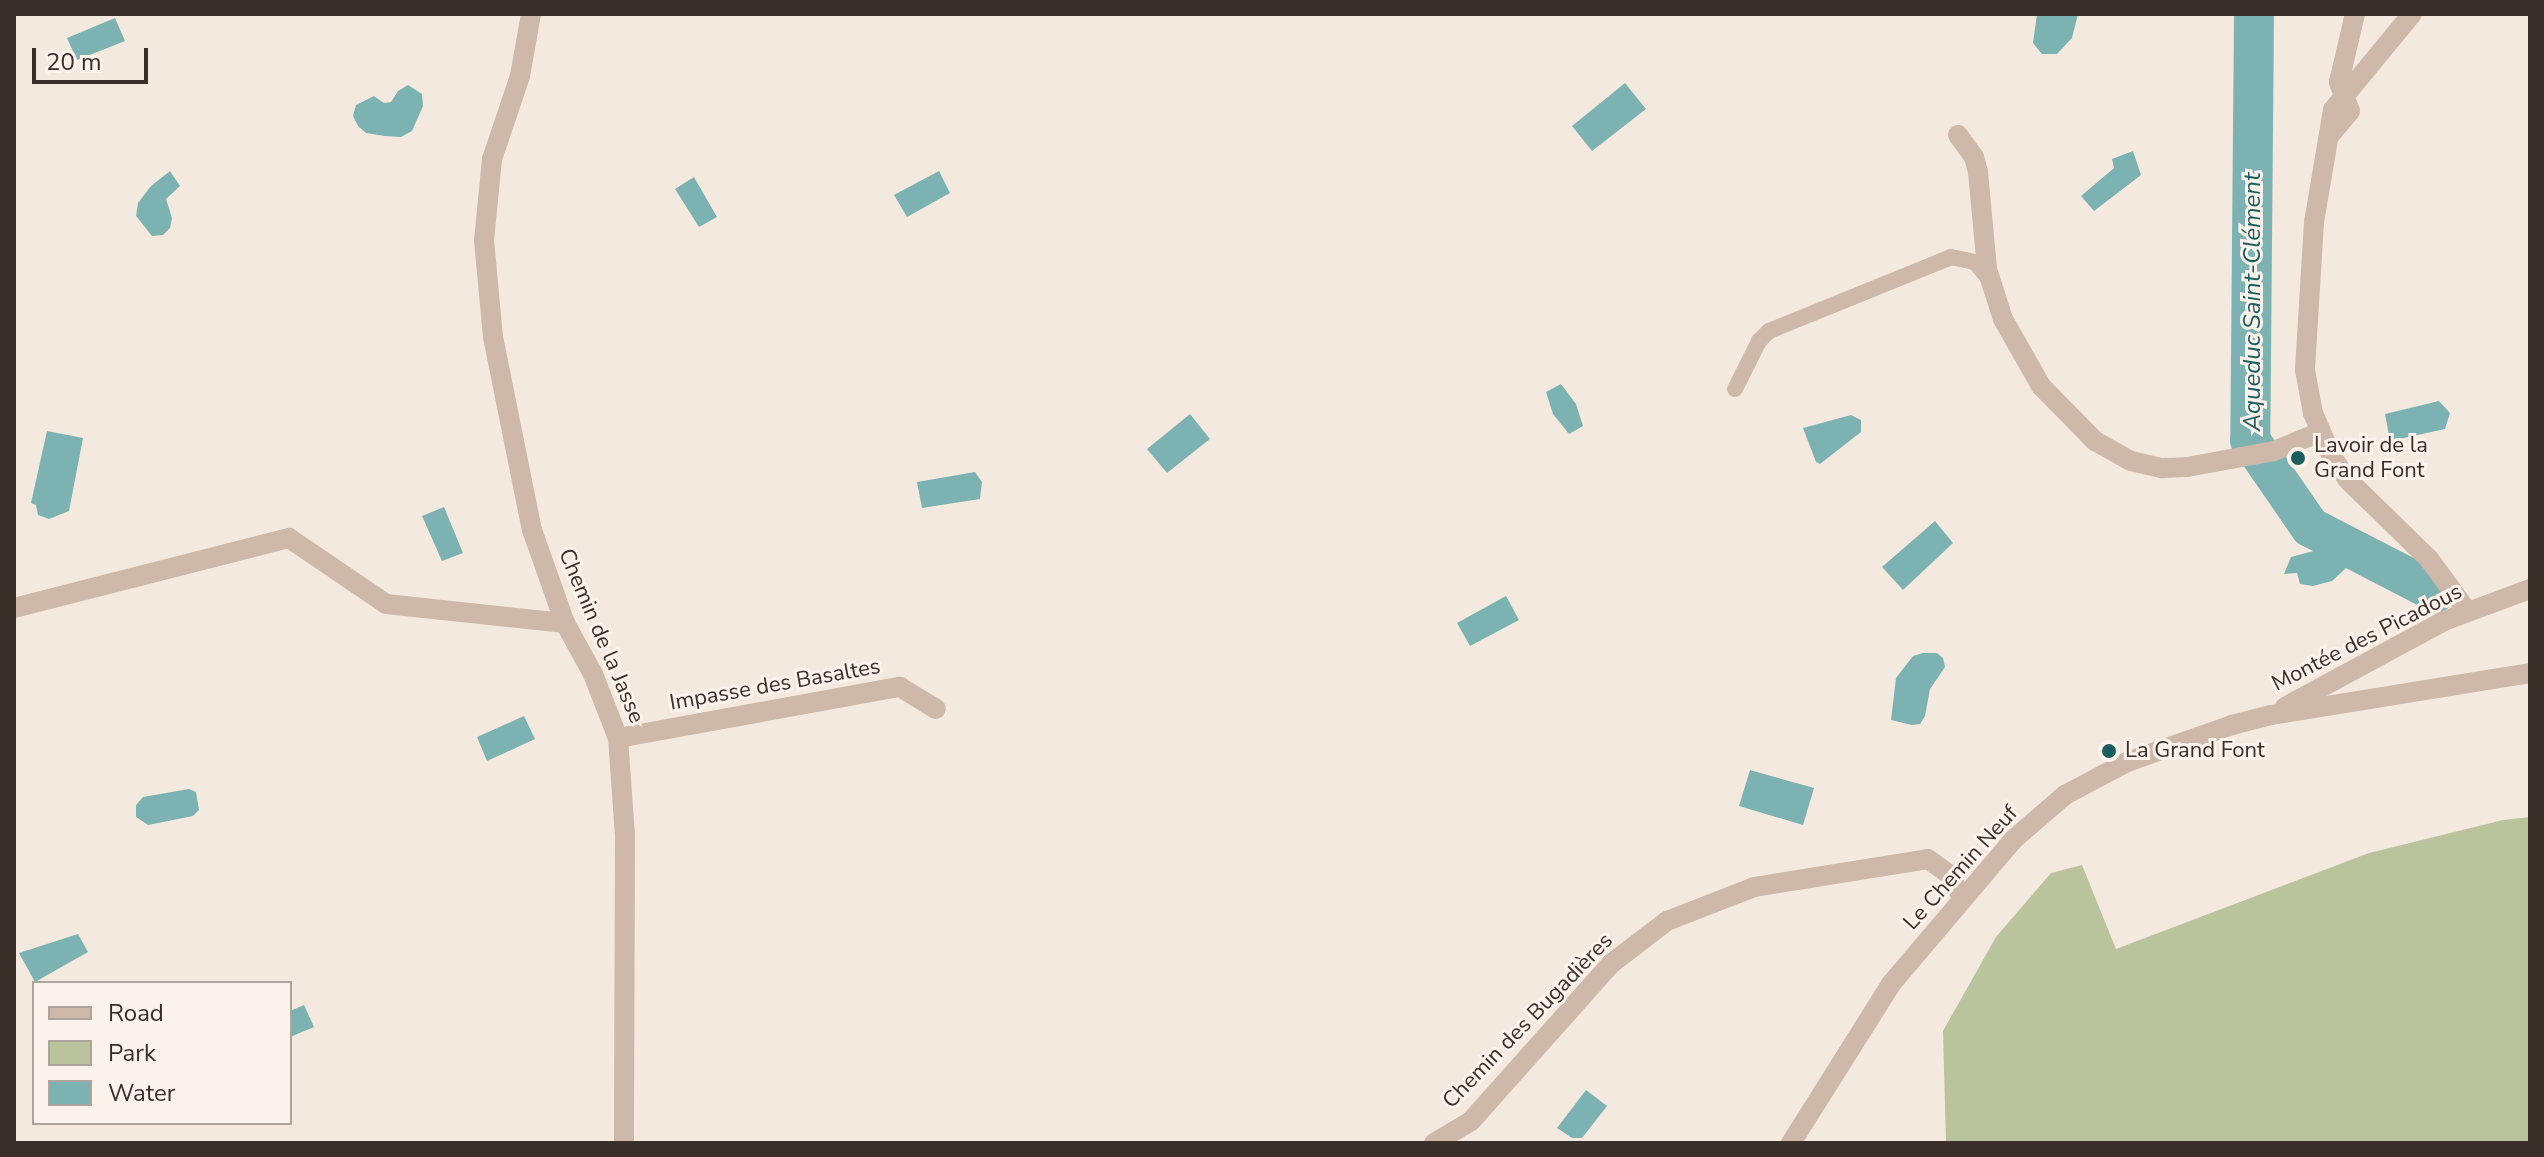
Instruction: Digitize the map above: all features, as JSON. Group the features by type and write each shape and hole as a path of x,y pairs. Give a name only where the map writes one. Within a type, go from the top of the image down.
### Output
{"street":[{"name":"Chemin de la Jasse","path":"531,14 520,76 492,159 484,240 493,337 532,530 565,623 593,674 618,738 625,835 624,1143"},
{"path":"2355,14 2339,82 2350,111 2330,135 2314,222 2305,370 2307,394 2320,432 2348,480 2429,559 2467,611"},
{"path":"2344,97 2412,14"},
{"path":"1958,135 1974,157 1978,172 1985,256 2003,319 2041,386 2073,422 2121,457 2162,468 2187,467 2274,451 2320,432"},
{"path":"14,608 289,538 386,604 565,623"},
{"name":"Montée des Picadous","path":"2271,715 2467,611 2530,589"},
{"name":"Le Chemin Neuf","path":"1791,1143 1891,984 2013,840 2065,795 2127,762 2271,715 2530,673"},
{"name":"Impasse des Basaltes","path":"618,738 900,687 936,709"},
{"name":"Chemin des Bugadières","path":"1434,1143 1471,1121 1612,963 1667,921 1754,887 1928,859 1949,874 1962,897"}],"lane":[{"path":"1735,389 1759,341 1769,331 1951,257 1967,258 1981,268 1991,282"}],"green space":[{"path":"2530,817 2530,1143 1946,1143 1943,1031 1996,937 2051,873 2082,865 2116,949 2369,853 2503,820"}],"water":[{"path":"2037,14 2078,14 2072,38 2057,54 2042,54 2033,43"},
{"path":"115,18 125,41 77,60 67,38"},
{"path":"1625,83 1646,109 1592,151 1572,126"},
{"path":"408,85 422,94 423,106 412,131 401,137 385,136 366,133 358,126 353,116 356,105 374,96 384,103 391,102 398,91"},
{"path":"2133,151 2141,175 2094,211 2081,196 2114,168 2112,159"},
{"path":"170,171 180,186 166,199 172,218 170,228 163,235 152,236 136,216 138,203 151,186"},
{"path":"939,171 950,193 907,217 894,195"},
{"path":"694,177 717,217 699,227 675,189"},
{"path":"1561,384 1576,404 1583,426 1569,434 1553,414 1546,392"},
{"path":"2439,401 2450,413 2445,429 2390,441 2385,414"},
{"path":"1190,414 1210,439 1167,473 1147,449"},
{"path":"1851,415 1861,420 1861,432 1820,464 1816,462 1803,428"},
{"path":"47,431 83,438 69,511 49,519 38,515 36,505 31,503"},
{"path":"975,472 982,482 980,499 922,508 917,482"},
{"path":"444,507 463,553 442,561 422,516"},
{"path":"1935,521 1953,543 1903,590 1882,567"},
{"path":"2321,549 2336,557 2346,568 2332,581 2313,586 2300,584 2297,573 2284,574 2291,557"},
{"path":"1506,596 1519,620 1470,646 1457,623"},
{"path":"1937,653 1943,658 1945,667 1930,689 1925,716 1920,724 1912,725 1891,720 1896,678 1913,656"},
{"path":"524,716 535,739 487,761 477,737"},
{"path":"1750,770 1814,788 1803,825 1739,806"},
{"path":"189,789 196,792 199,810 193,816 148,825 136,817 136,805 143,797"},
{"path":"78,934 88,952 37,981 19,953"},
{"path":"304,1005 314,1027 292,1036 292,1010"},
{"path":"1586,1090 1607,1106 1582,1138 1572,1138 1557,1128"}],"waterway":[{"name":"Aqueduc Saint-Clément","path":"2254,14 2250,440 2310,527 2436,592"}],"place":[{"name":"Lavoir de la Grand Font","path":"2298,458"},
{"name":"La Grand Font","path":"2109,751"}]}
